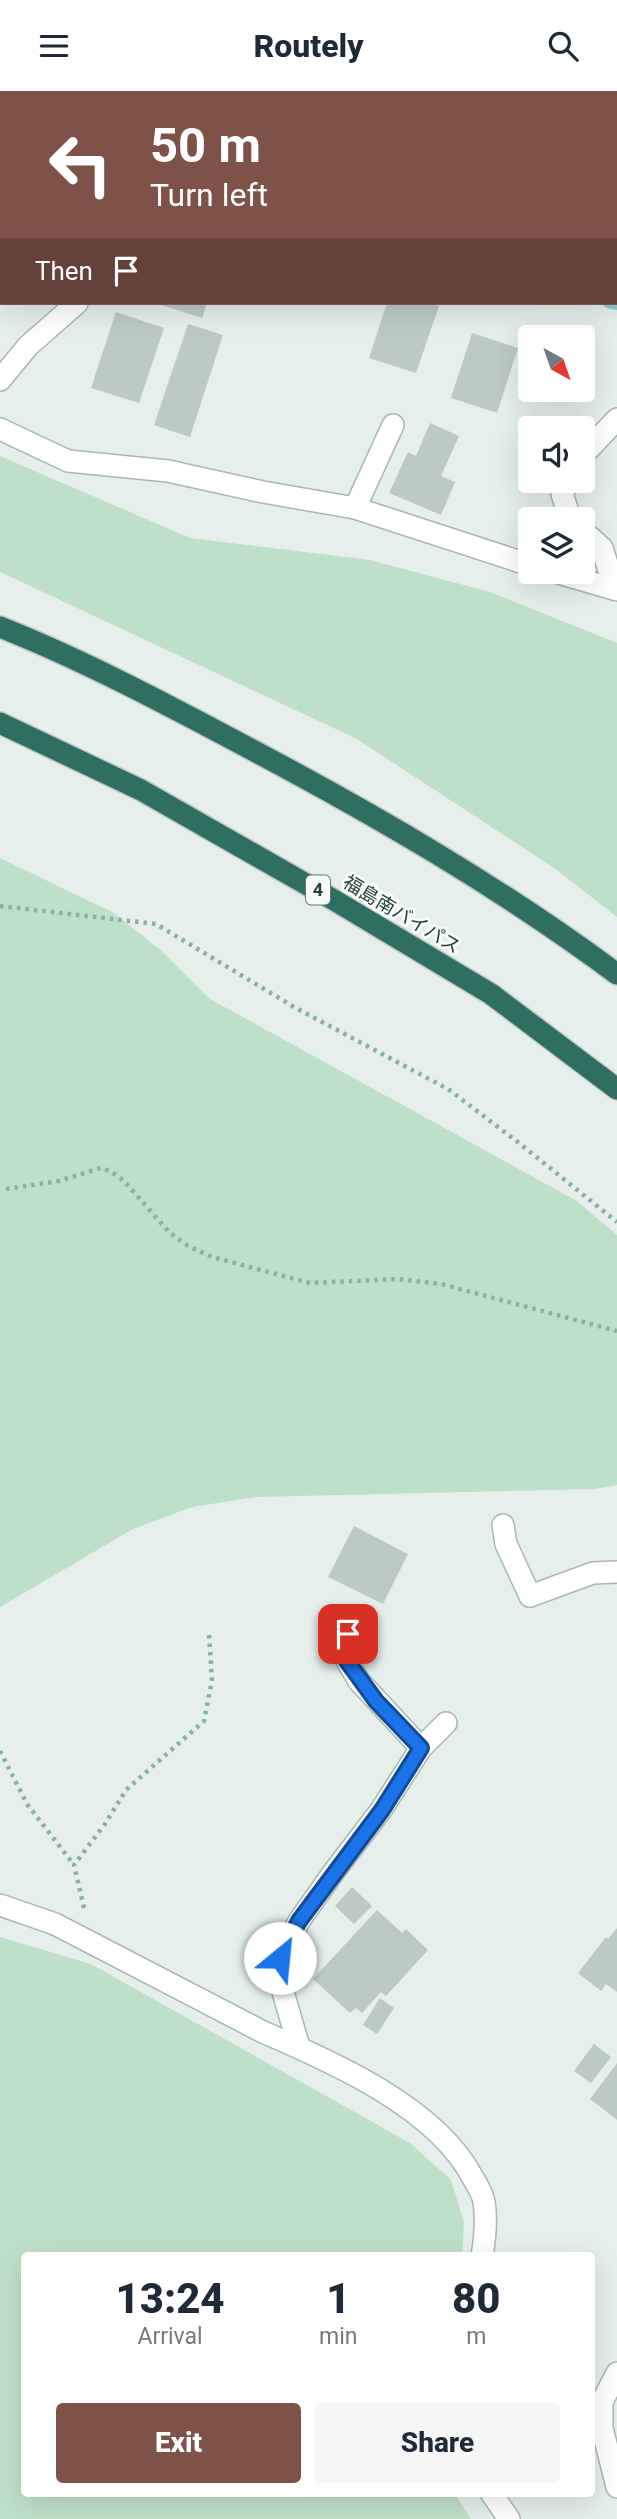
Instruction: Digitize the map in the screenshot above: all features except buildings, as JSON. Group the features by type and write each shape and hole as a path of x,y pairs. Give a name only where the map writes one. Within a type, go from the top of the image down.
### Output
{"highway":[{"path":"0,627 180,711 352,803 558,930 617,974"},
{"name":"福島南バイパス","path":"0,723 141,790 334,899 491,994 617,1089"}],"street":[{"path":"0,380 28,346 75,305"},
{"path":"595,442 617,419"},
{"path":"355,508 393,425"},
{"path":"0,429 68,461 168,471 263,492 355,508 518,561"},
{"path":"595,542 602,548 616,590"},
{"path":"595,584 616,590"},
{"path":"503,1525 506,1544 530,1595 593,1573 617,1572"},
{"path":"348,1634 347,1661 368,1691 421,1748"},
{"path":"299,2047 281,1985 280,1958 299,1921 382,1810 421,1748 446,1723"},
{"path":"0,1905 54,1924 395,2098 441,2135 465,2163 484,2199 483,2252"},
{"path":"616,2377 603,2402 602,2428 617,2487"},
{"path":"494,2497 509,2519"}],"path":[{"path":"0,906 156,924 294,1007 448,1089 617,1221"},
{"path":"6,1189 59,1181 101,1168 123,1180 169,1232 188,1246 212,1258 310,1283 398,1279 441,1284 617,1331"},
{"path":"74,1865 126,1790 204,1721 212,1680 209,1635"},
{"path":"0,1751 27,1804 74,1865 92,1943"}],"green space":[{"path":"0,456 190,538 370,560 490,592 617,643 617,917 554,868 357,739 0,572"},
{"path":"0,858 114,913 164,953 210,999 577,1201 617,1235 617,1485 595,1489 256,1497 192,1507 133,1529 0,1607"},
{"path":"0,1937 91,1964 410,2143 451,2180 464,2222 462,2252 21,2252 21,2497 457,2497 471,2519 0,2519"}],"route":[{"path":"280,1958 299,1921 382,1810 421,1748 359,1681 347,1661 348,1634"}]}
